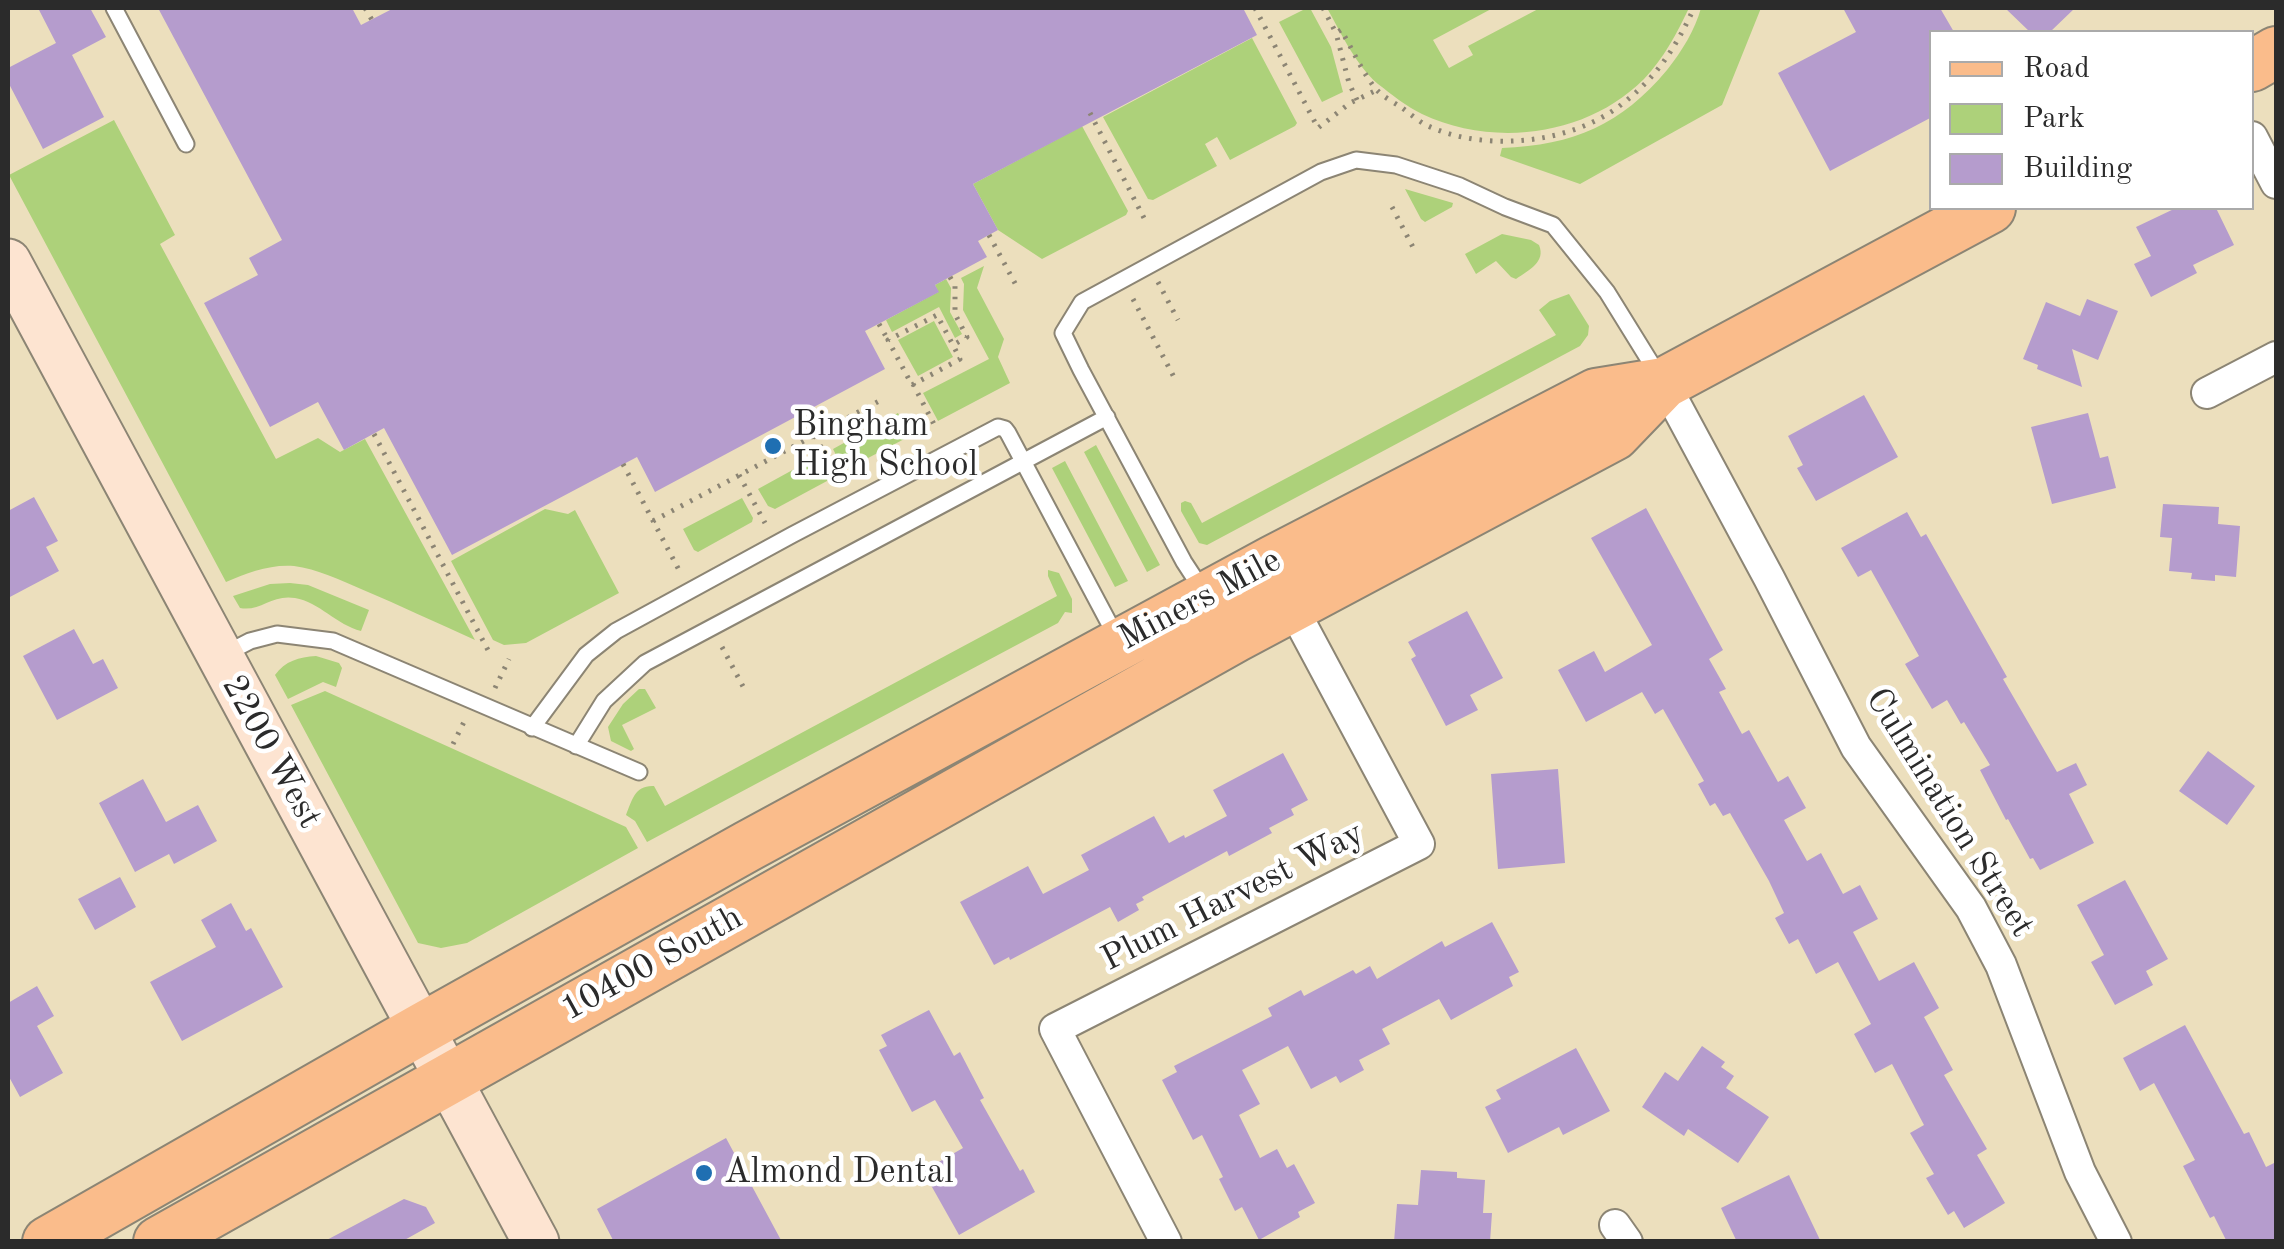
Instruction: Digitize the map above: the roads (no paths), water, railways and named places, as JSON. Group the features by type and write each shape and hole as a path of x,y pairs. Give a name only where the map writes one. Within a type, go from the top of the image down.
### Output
{"main road":[{"path":"2254,65 2276,52"},
{"name":"Miners Mile","path":"1146,687 1614,435 1664,384 1986,210"},
{"name":"Miners Mile","path":"748,846 1206,597 1596,394 1664,384"},
{"name":"10400 South","path":"159,1242 702,944 1146,687"},
{"name":"10400 South","path":"48,1242 748,846"}],"street":[{"path":"2254,140 2276,183"},
{"name":"2200 West","path":"8,262 536,1242"},
{"path":"2207,393 2276,357"},
{"name":"Culmination Street","path":"1664,384 1856,746 1960,892 2001,965 2080,1172 2116,1242"},
{"name":"Plum Harvest Way","path":"1166,1242 1054,1029 1419,844 1292,607"}],"lane":[{"path":"114,8 186,144"},
{"path":"1206,597 1063,333 1082,302 1321,172 1356,160 1396,165 1460,186 1553,225 1607,292 1664,384"},
{"path":"576,746 604,701 645,662 1107,418"},
{"path":"532,728 586,656 616,631 998,427 1008,433 1120,644"},
{"path":"219,657 250,641 277,634 333,641 638,772"}],"place":[{"name":"Bingham High School","path":"773,446"},
{"name":"Almond Dental","path":"704,1173"}]}
